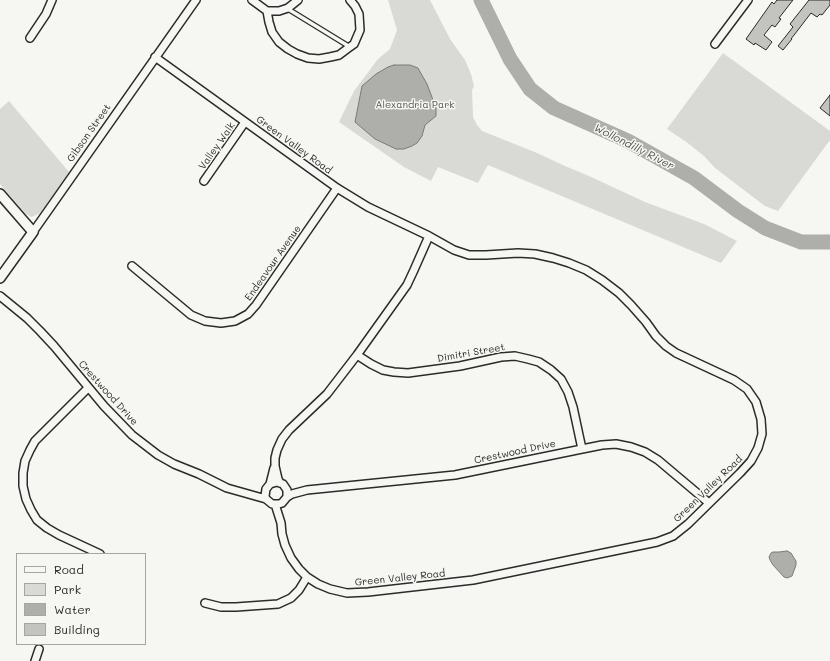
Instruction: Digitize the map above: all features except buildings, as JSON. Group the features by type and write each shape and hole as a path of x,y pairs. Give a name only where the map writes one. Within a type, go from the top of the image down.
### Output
{"street":[{"path":"30,38 46,14 52,0"},
{"name":"Gibson Street","path":"0,278 196,0"},
{"path":"252,0 267,11 279,11 288,8 298,0"},
{"path":"267,11 272,32 288,49 308,58 330,58 339,55 354,44 360,30 359,14 350,0"},
{"path":"715,44 748,0"},
{"name":"Green Valley Road","path":"155,57 337,188 368,207 429,236 454,250 469,254 486,255 518,253 535,254 569,263 586,270 619,293 666,346 676,353 734,380 747,389 756,402 762,419 762,434 758,448 751,462 688,524 673,536 657,542 473,580 368,592 347,593 330,589 318,584 308,577 299,569 291,558 282,534 281,501"},
{"name":"Valley Walk","path":"204,181 245,122"},
{"name":"Endeavour Avenue","path":"132,266 191,315 205,321 221,324 235,320 248,314 256,305 337,188"},
{"path":"0,194 33,232"},
{"path":"275,466 265,492 266,499 272,504 281,501 287,494 283,484 280,483 278,479 275,466 277,450 282,439 298,420 327,394 357,355 407,284 429,236"},
{"name":"Crestwood Drive","path":"0,296 27,318 40,331 88,388 132,435 174,464 199,474 227,488 266,499"},
{"name":"Dimitri Street","path":"357,355 383,370 408,373 460,366 501,357 515,356 539,362 551,370 561,380 568,392 573,407 582,449"},
{"path":"88,388 35,442 26,461 23,473 23,486 29,504 37,520 47,528 98,553"},
{"name":"Crestwood Drive","path":"286,489 307,490 456,475 602,445 616,444 645,452 658,460 709,503"},
{"path":"268,486 277,482 280,483"},
{"name":"Crestwood Drive","path":"240,492 262,491 268,486"},
{"name":"Crestwood Drive","path":"281,501 292,494 307,490"},
{"path":"205,603 221,607 236,608 278,604 291,598 308,577"},
{"path":"35,661 39,649"}],"lane":[{"path":"288,8 350,47"}],"green space":[{"name":"Alexandria Park","path":"388,0 430,0 450,39 465,60 471,74 474,86 472,90 473,117 482,131 537,153 645,202 704,224 737,241 721,263 488,165 478,183 438,167 431,181 404,167 339,122 354,91 378,59 390,49 397,30"},
{"path":"723,53 830,131 830,140 778,211 765,206 715,168 704,156 685,141 667,129"},
{"path":"9,101 69,172 40,213 31,217 25,213 0,184 0,109"}],"water":[{"path":"394,65 410,65 418,68 427,84 436,108 436,116 425,125 422,136 417,143 404,149 396,149 375,139 355,122 362,86 376,74"},
{"path":"787,551 791,553 796,561 796,565 792,576 787,578 784,577 773,565 769,557 773,552"}],"waterway":[{"name":"Wollondilly River","path":"481,0 510,59 530,89 554,108 628,141 694,178 738,211 765,228 801,242 830,242"}]}
